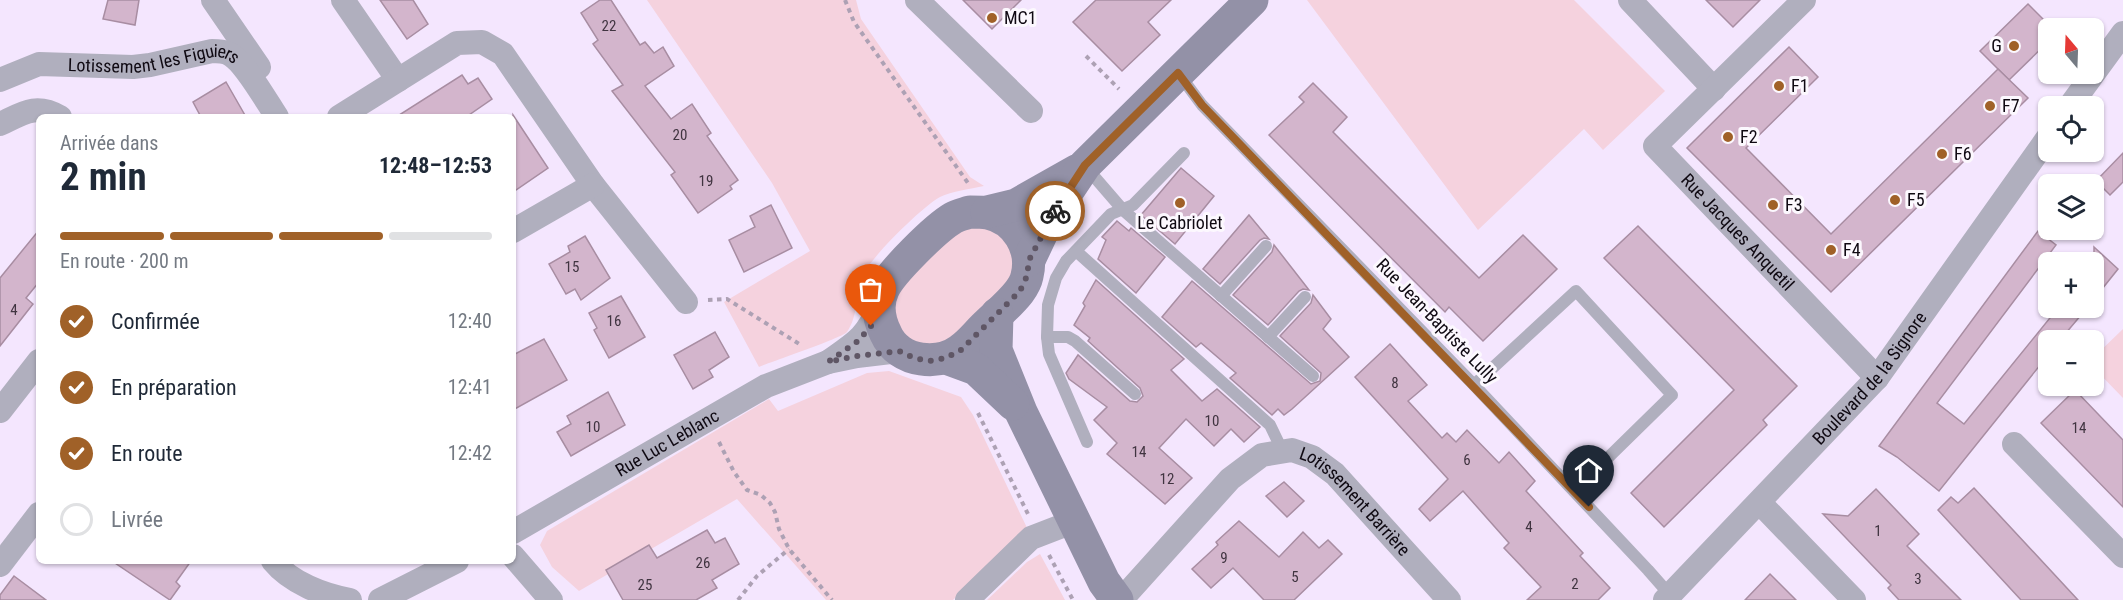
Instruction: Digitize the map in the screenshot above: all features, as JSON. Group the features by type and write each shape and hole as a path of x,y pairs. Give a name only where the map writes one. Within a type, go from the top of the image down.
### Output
{"street":[{"path":"213,0 284,102 287,114"},
{"path":"343,0 398,80"},
{"path":"917,0 1031,111"},
{"path":"1085,165 1016,206 981,202 970,212 953,218 940,228 892,275 883,290 879,306 880,324 888,339 899,351 914,358 930,361 946,358 961,350 1020,291 1027,276 1029,260 1047,222 1085,165 1252,0"},
{"path":"1630,0 1714,89"},
{"name":"Rue Jacques Anquetil","path":"1804,0 1655,146 1877,378"},
{"path":"2077,96 2123,33"},
{"path":"344,114 457,43 482,42 503,54 593,185 686,302"},
{"name":"Lotissement les Figuiers","path":"0,80 39,64 133,67 221,51 241,63 275,114"},
{"path":"0,124 26,112 44,109 54,114"},
{"name":"Boulevard de la Signore","path":"1668,598 1877,378 2038,151"},
{"path":"516,229 593,185"},
{"path":"981,202 1017,230 1025,244 1029,260"},
{"name":"Rue Luc Leblanc","path":"828,362 858,341 871,326 879,306"},
{"path":"997,314 996,350 1021,412 1104,582 1119,600"},
{"name":"Rue Luc Leblanc","path":"516,530 766,386 828,362 899,351"},
{"path":"946,358 976,369 1003,392 1021,412"},
{"path":"0,411 36,365"},
{"path":"2013,444 2123,556"},
{"name":"Lotissement Barrière","path":"1119,600 1230,479 1262,455 1292,450 1312,457 1335,474 1449,600"},
{"path":"1760,503 1854,600"},
{"path":"0,565 36,518"},
{"path":"967,600 1031,538 1075,521"},
{"path":"516,559 552,600"},
{"path":"277,564 315,590 350,600"},
{"path":"380,600 451,564"}],"lane":[{"name":"Rue Jean-Baptiste Lully","path":"1178,73 1202,105 1474,385 1574,491 1668,598"},
{"path":"1087,442 1049,354 1048,305 1056,278 1066,261 1111,214 1133,204 1184,153"},
{"path":"1085,165 1123,210 1313,376"},
{"path":"1221,296 1266,246"},
{"path":"1076,251 1270,425 1283,452"},
{"path":"1474,385 1576,291 1672,395 1574,491"},
{"path":"1268,337 1305,297"},
{"path":"1047,337 1068,337 1075,341 1135,394"}],"path":[{"path":"845,0 854,22 981,202"},
{"path":"1086,56 1140,110"},
{"path":"686,302 727,299 828,362"},
{"path":"975,409 1028,514"},
{"path":"709,419 734,472 747,490 761,495 770,502 789,549 832,600"},
{"path":"738,600 757,576 789,549"},
{"path":"1047,552 1073,600"}],"shaded area":[{"path":"647,0 856,0 861,19 970,177 984,186 940,197 922,210 886,245 863,275 851,325 842,335 759,367 724,302 810,251 772,183"},
{"path":"1307,0 1574,0 1665,91 1603,150 1584,129 1478,230"},
{"path":"961,224 1005,231 1018,278 940,353 895,336 892,292"},
{"path":"2123,329 2123,398 2104,378 2104,347"},
{"path":"889,371 961,397 973,415 1029,532 1000,553 953,600 826,600 737,499 579,591 552,567 540,545 547,531 769,399 778,411 867,373"},
{"path":"1040,554 1065,600 987,600 1027,562"}],"building":[{"path":"108,0 139,0 135,25 103,19"},
{"path":"380,0 413,0 428,24 407,39"},
{"path":"600,0 611,0 640,45 645,42 654,53 663,47 674,66 645,86 671,119 692,104 711,133 707,136 738,180 730,186 732,189 698,213 671,175 675,172 612,91 623,85 593,44 598,40 581,13"},
{"name":"MC1","path":"963,0 1021,0 992,29"},
{"path":"1096,0 1171,0 1148,22 1160,35 1122,71 1073,22"},
{"path":"1706,0 1760,0 1733,27"},
{"name":"G","path":"2028,4 2042,18 2038,18 2038,52 2009,80 1980,51"},
{"path":"1789,47 1818,77 1746,148 1831,234 1998,69 2028,98 1831,292 1687,148"},
{"path":"462,75 468,84 478,78 492,99 470,114 401,114"},
{"path":"226,82 244,114 199,114 193,102"},
{"path":"1313,83 1347,117 1333,132 1479,278 1523,235 1557,269 1483,341 1449,307 1445,312 1269,135 1304,102 1299,97"},
{"path":"516,120 548,168 516,190"},
{"path":"2123,153 2123,182 2110,195 2104,189 2103,174"},
{"name":"Le Cabriolet","path":"1181,168 1214,196 1175,244 1141,215"},
{"path":"771,205 792,248 744,272 729,240 755,227 750,216"},
{"path":"1249,215 1269,239 1260,240 1220,284 1203,269"},
{"path":"1117,221 1129,231 1131,228 1165,257 1136,293 1098,259 1106,240 1102,237"},
{"path":"1638,226 1797,386 1763,420 1767,425 1664,527 1631,493 1734,390 1604,258"},
{"path":"2038,231 2038,240 2050,240 2056,245 2051,252 2038,252 2038,269 1937,403 1964,424 2038,333 2038,368 1939,491 1897,457 1879,446"},
{"path":"36,234 36,286 26,298 33,304 0,346 0,278"},
{"path":"585,236 610,278 581,300 575,289 566,294 549,264 570,252 568,246"},
{"path":"1274,245 1309,290 1299,291 1268,325 1233,295 1272,252"},
{"path":"2104,256 2118,269 2104,286"},
{"path":"1096,280 1184,359 1171,370 1202,401 1217,389 1260,427 1244,442 1231,429 1214,446 1186,419 1159,448 1192,478 1165,504 1107,454 1117,443 1094,420 1107,407 1069,379 1066,373 1078,355 1130,401 1137,402 1143,396 1140,388 1088,341 1090,338 1074,325"},
{"path":"1192,281 1311,384 1320,381 1321,373 1280,336 1311,303 1313,295 1331,319 1323,329 1349,357 1292,409 1284,415 1278,409 1272,415 1230,378 1236,373 1201,343 1196,347 1162,317"},
{"path":"621,296 645,337 609,358 594,330 597,328 589,313"},
{"path":"2050,318 2079,318 2068,330 2040,330"},
{"path":"715,332 729,357 709,370 713,377 693,389 674,355"},
{"path":"544,339 567,380 516,408 516,353"},
{"path":"1390,344 1427,385 1408,401 1442,438 1447,433 1456,442 1467,430 1499,463 1509,452 1535,481 1526,491 1583,553 1580,556 1610,588 1598,600 1527,600 1541,587 1504,548 1509,543 1463,491 1430,521 1419,509 1448,479 1355,377"},
{"path":"608,392 625,425 571,456 557,432 571,424 567,416"},
{"path":"2069,396 2081,396 2123,440 2123,507 2041,423"},
{"path":"1284,482 1304,501 1287,517 1266,496"},
{"path":"1974,488 2078,600 2021,600 1938,510 1951,497 1958,503"},
{"path":"1876,489 1919,534 1907,546 1961,600 1899,600 1888,588 1891,585 1823,514 1848,516"},
{"path":"1239,521 1279,557 1303,532 1319,548 1328,540 1342,554 1294,600 1264,600 1233,568 1211,588 1192,569"},
{"path":"707,530 715,543 725,538 739,564 712,580 717,588 696,600 623,600 606,570 649,545 657,558"},
{"path":"116,564 189,564 176,582 180,586 170,600"},
{"path":"1770,574 1796,600 1745,600"},
{"path":"14,576 46,600 0,600 0,595"}],"way so far":[{"path":"871,326 858,341 828,362 899,351 914,358 930,361 946,358 961,350 1020,291 1027,276 1029,260 1047,222 1055,211"}],"place":[{"name":"MC1","path":"992,18"},
{"name":"G","path":"2014,46"},
{"name":"F1","path":"1779,86"},
{"name":"F7","path":"1990,106"},
{"name":"F2","path":"1728,137"},
{"name":"F6","path":"1942,154"},
{"name":"F5","path":"1895,200"},
{"name":"Le Cabriolet","path":"1180,203"},
{"name":"F3","path":"1773,205"},
{"name":"F4","path":"1831,250"}],"route":[{"path":"1055,211 1085,165 1178,73 1202,105 1589,507"}]}
